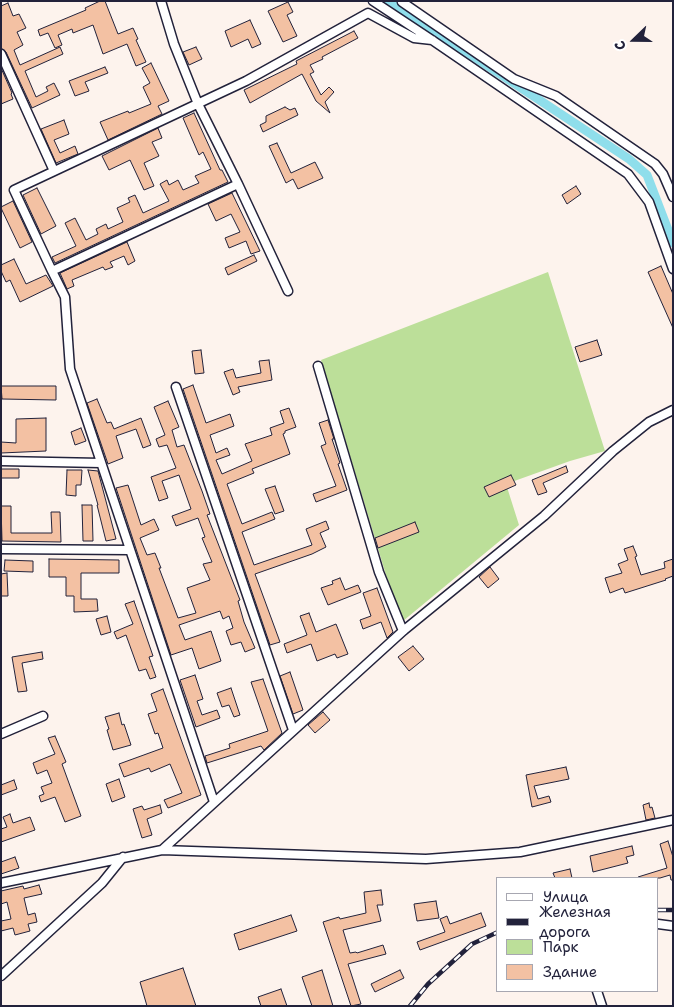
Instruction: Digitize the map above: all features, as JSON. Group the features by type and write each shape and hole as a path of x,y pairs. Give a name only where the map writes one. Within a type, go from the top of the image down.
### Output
{"street":[{"path":"161,1 174,44 198,104 288,291"},
{"path":"373,1 628,174 649,202 673,268"},
{"path":"402,2 514,79 556,96 655,164 663,174 673,197"},
{"path":"214,802 70,369 65,297 14,190 246,81 368,13 414,38 432,40"},
{"path":"1,54 54,171"},
{"path":"52,271 238,184"},
{"path":"318,366 379,572 403,631"},
{"path":"176,388 293,730"},
{"path":"162,850 403,631 544,516 613,451 649,422 673,410"},
{"path":"1,461 101,463"},
{"path":"1,549 130,550"},
{"path":"1,734 43,716"},
{"path":"1,883 162,850 426,859 520,852 673,820"},
{"path":"1,976 102,883 123,857"},
{"path":"659,924 673,926"},
{"path":"597,992 602,1006"}],"green space":[{"path":"548,272 605,451 570,461 506,484 519,525 403,621 386,575 321,360"}],"building":[{"path":"100,1 105,1 118,34 133,28 146,62 136,66 127,44 103,54 93,25 73,33 72,29 58,35 62,45 55,48 48,33 40,36 38,30 86,10 85,8"},
{"path":"288,2 293,12 287,15 297,36 283,42 268,11"},
{"path":"8,3 13,16 19,14 26,28 17,32 23,45 14,50 20,65 60,47 63,54 25,71 36,97 48,91 46,87 54,83 60,95 32,108 6,52 1,48 1,6"},
{"path":"250,20 261,44 252,48 248,39 231,47 225,31"},
{"path":"354,31 358,38 310,65 314,72 310,74 321,95 329,87 334,92 325,102 330,113 316,101 302,74 250,103 244,90 297,64 296,61"},
{"path":"196,47 202,59 189,65 183,52"},
{"path":"151,63 169,101 158,106 162,114 108,140 100,122 151,104 143,87 150,83 142,68"},
{"path":"105,67 108,73 85,82 89,91 75,96 69,81"},
{"path":"1,68 13,99 1,104"},
{"path":"285,107 290,110 295,108 298,115 263,132 260,125 266,122 266,116"},
{"path":"194,113 220,170 222,170 228,182 55,263 52,257 76,246 65,223 75,218 86,240 98,234 96,229 106,224 108,229 123,222 117,208 130,202 128,198 135,195 143,213 169,201 160,184 167,180 169,185 178,180 183,190 199,183 195,176 211,169 203,152 199,155 183,118"},
{"path":"64,120 69,134 54,140 60,153 75,146 78,154 56,163 41,129"},
{"path":"158,128 162,138 152,142 159,156 144,163 154,186 144,190 130,160 109,170 102,156"},
{"path":"277,143 291,173 315,162 323,178 298,189 293,179 286,183 269,146"},
{"path":"576,186 581,194 567,204 562,195"},
{"path":"37,188 56,226 41,234 23,195"},
{"path":"232,193 260,251 251,254 246,241 229,248 225,238 240,232 231,214 216,221 208,204"},
{"path":"13,201 32,242 20,248 1,208"},
{"path":"127,242 135,261 128,265 124,256 110,262 113,267 105,270 103,267 72,280 74,286 67,289 60,273"},
{"path":"254,255 257,261 228,275 225,268"},
{"path":"14,259 26,284 46,275 53,286 20,302 10,280 6,282 1,271 1,265"},
{"path":"661,266 673,294 673,328 648,272"},
{"path":"597,340 602,355 580,362 575,347"},
{"path":"201,350 204,373 195,374 192,351"},
{"path":"269,360 272,380 238,387 240,392 233,395 224,372 233,369 236,378 261,373 259,361"},
{"path":"193,385 206,423 230,414 234,426 210,435 216,453 227,448 230,455 216,460 222,474 252,461 245,444 272,435 270,428 284,423 280,411 289,408 296,427 285,431 283,434 290,454 252,469 254,473 227,484 242,524 272,512 275,519 242,532 254,565 312,545 306,529 326,521 329,529 320,533 326,547 312,554 255,574 280,642 270,645 183,389"},
{"path":"1,386 56,386 56,400 2,399"},
{"path":"97,399 107,423 111,422 114,429 141,418 151,445 143,448 136,429 116,436 123,458 108,464 87,403"},
{"path":"168,401 179,427 172,430 177,447 184,445 202,491 210,514 207,515 240,600 238,601 244,622 255,648 245,652 241,642 231,645 226,631 233,628 229,616 223,619 220,611 179,625 185,640 211,631 221,661 199,669 192,648 171,655 116,488 128,485 141,525 154,519 159,530 140,538 147,555 155,553 178,618 196,613 187,588 210,580 203,564 212,562 202,538 205,537 198,518 176,526 172,516 191,509 179,475 162,481 168,498 159,501 151,477 176,468 167,445 159,447 156,439 165,435 154,407"},
{"path":"46,418 46,451 1,453 1,442 16,443 16,419"},
{"path":"328,420 340,463 338,464 347,490 316,502 313,494 336,486 321,446 326,444 319,423"},
{"path":"81,428 86,441 75,445 71,432"},
{"path":"566,466 568,472 543,483 547,492 538,495 532,480"},
{"path":"1,469 19,469 19,478 1,478"},
{"path":"67,470 82,470 81,485 76,485 76,496 66,495"},
{"path":"88,470 98,471 116,539 106,541"},
{"path":"511,475 516,485 489,497 484,487"},
{"path":"275,486 284,511 275,514 265,489"},
{"path":"82,505 92,505 93,541 83,541"},
{"path":"1,506 11,506 11,533 52,533 51,512 60,512 61,542 2,541"},
{"path":"415,522 419,532 378,548 375,538"},
{"path":"633,546 641,575 665,568 664,562 673,559 673,576 625,593 623,588 610,593 605,578 622,573 618,564 628,560 624,549"},
{"path":"49,559 119,560 119,573 81,573 81,599 97,599 98,611 74,612 74,596 66,596 66,577 49,577"},
{"path":"5,560 33,561 33,572 4,571"},
{"path":"490,567 499,579 488,588 479,577"},
{"path":"7,573 8,596 1,596 1,574"},
{"path":"340,578 345,590 358,585 361,592 328,605 321,588 333,584 332,581"},
{"path":"377,588 393,632 387,638 381,622 363,629 360,620 371,616 363,593"},
{"path":"134,601 153,656 149,657 156,677 150,679 146,669 139,671 126,635 117,639 114,632 133,624 125,604"},
{"path":"309,613 316,632 336,624 348,654 337,658 335,654 317,661 311,644 287,653 284,644 307,635 300,616"},
{"path":"107,616 111,632 101,635 96,619"},
{"path":"413,646 424,659 409,671 398,657"},
{"path":"42,652 43,659 22,663 27,691 18,692 12,657"},
{"path":"290,672 303,710 293,714 280,676"},
{"path":"195,675 203,699 197,701 202,715 217,710 220,718 196,727 180,680"},
{"path":"263,679 282,733 264,750 261,746 207,763 205,756 230,748 229,744 268,731 251,682"},
{"path":"231,688 240,715 234,717 229,705 222,707 217,693"},
{"path":"163,689 201,795 168,808 164,800 182,793 170,764 151,772 149,768 124,777 119,764 163,748 158,733 155,734 148,714 157,711 151,694"},
{"path":"323,712 330,720 315,733 308,725"},
{"path":"119,713 131,745 113,750 105,717"},
{"path":"55,736 66,762 62,764 81,816 65,822 55,797 41,802 39,796 44,794 41,787 52,783 47,770 37,774 33,763 55,754 48,738"},
{"path":"566,767 569,779 534,786 538,799 549,796 551,802 532,807 526,775"},
{"path":"119,779 125,797 112,802 106,784"},
{"path":"14,780 17,789 1,795 1,785"},
{"path":"649,803 655,818 646,820 643,805"},
{"path":"160,805 162,813 147,819 152,835 142,838 133,809 142,806 144,810"},
{"path":"10,814 13,823 30,817 35,830 1,842 1,829 7,827 3,817"},
{"path":"668,841 673,857 673,880 671,880 670,875 660,878 638,877 667,868 660,844"},
{"path":"632,846 634,855 626,857 628,863 593,872 590,856"},
{"path":"15,857 19,868 1,874 1,862"},
{"path":"570,869 572,877 555,877 553,873"},
{"path":"39,885 42,894 24,898 28,915 35,913 37,922 28,924 30,931 15,935 13,928 1,931 1,921 11,919 7,902 1,904 1,891 23,886 24,889"},
{"path":"381,890 383,905 377,905 381,921 343,930 350,953 357,953 383,945 386,954 348,964 361,1004 351,1006 323,922 339,917 340,919 366,913 364,892"},
{"path":"436,901 439,918 417,921 414,904"},
{"path":"481,913 486,926 420,950 417,942 445,932 440,919 447,916 450,924"},
{"path":"291,915 297,931 239,950 234,934"},
{"path":"183,968 196,1006 147,1006 140,982"},
{"path":"322,970 333,1006 312,1006 302,977"},
{"path":"400,970 404,978 375,992 371,984"},
{"path":"281,989 287,1006 261,1006 258,997"}],"waterway":[{"path":"389,1 629,159 647,175 673,243"}],"railway":[{"path":"659,910 673,910"},
{"path":"410,1006 428,984 472,944 497,932"}]}
